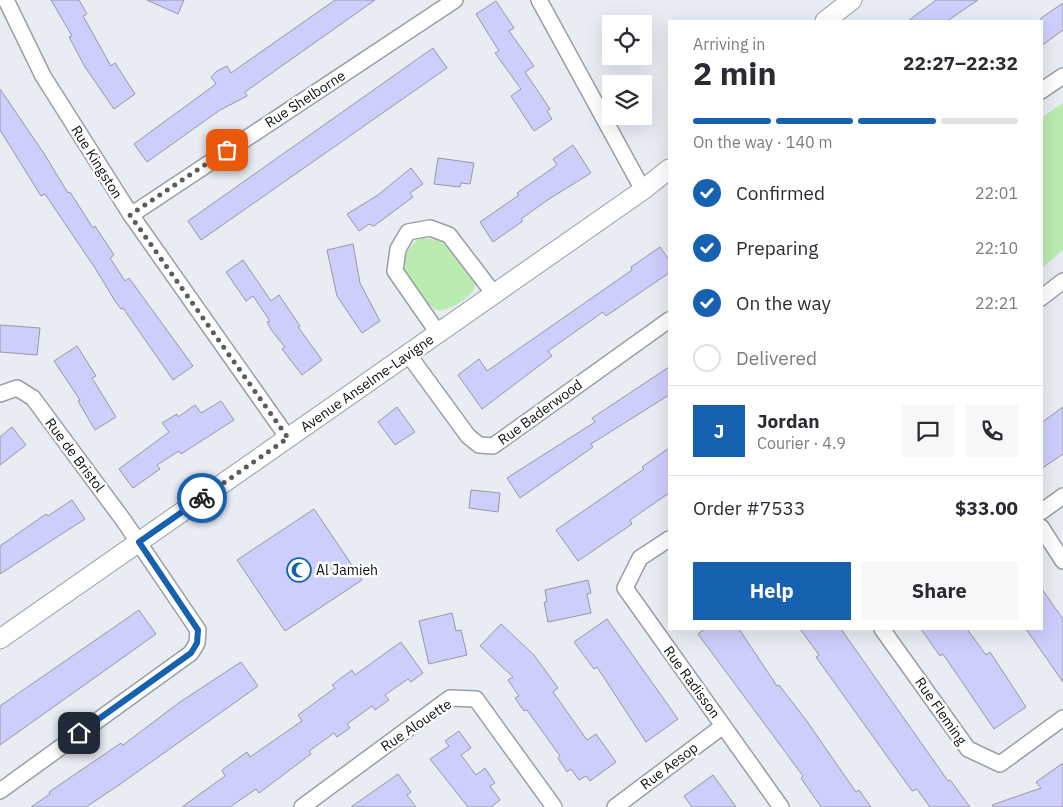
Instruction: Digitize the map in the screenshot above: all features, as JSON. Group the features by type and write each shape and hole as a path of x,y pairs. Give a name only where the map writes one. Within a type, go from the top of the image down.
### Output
{"street":[{"name":"Rue Kingston","path":"6,0 43,76 130,215 288,438"},
{"name":"Rue Shelborne","path":"130,215 455,0"},
{"path":"538,0 643,190"},
{"path":"833,18 852,0"},
{"path":"1043,91 1063,76"},
{"name":"Avenue Anselme-Lavigne","path":"0,639 668,171"},
{"name":"Avenue Anselme-Lavigne","path":"438,333 395,271 398,249 408,232 430,228 449,236 494,294"},
{"path":"1043,296 1063,281"},
{"name":"Rue Baderwood","path":"408,354 468,436 479,445 493,446 668,321"},
{"name":"Rue de Bristol","path":"0,394 17,388 33,398 139,542"},
{"path":"1043,511 1063,496"},
{"path":"1043,530 1063,561"},
{"name":"Rue Radisson","path":"668,539 640,558 625,588 781,807"},
{"path":"0,791 191,653 197,643 198,630 139,542"},
{"name":"Rue Fleming","path":"883,630 968,750 1000,764 1063,718"},
{"name":"Rue Alouette","path":"302,807 320,801 450,698 476,699 554,807"},
{"name":"Rue Aesop","path":"615,807 724,726"}],"green space":[{"path":"1063,103 1063,250 1043,267 1043,117"},
{"path":"420,238 439,241 446,245 474,278 474,290 454,306 442,310 432,307 404,270 404,258 407,252"}],"building":[{"path":"51,0 79,0 87,14 83,16 111,66 115,63 135,94 114,109 85,67 69,37 72,36"},
{"path":"147,0 184,0 178,14"},
{"path":"335,0 375,0 245,92 247,96 220,110 147,162 134,144 216,84 211,77 217,71 227,66 231,73"},
{"path":"936,0 978,0 948,20 909,20"},
{"path":"496,1 514,28 509,31 534,66 525,72 550,109 547,111 552,119 534,131 511,96 521,89 495,53 499,51 476,14"},
{"path":"1063,3 1063,30 1043,45 1043,20 1041,18"},
{"path":"433,48 447,68 201,240 188,221"},
{"path":"0,89 45,155 68,193 70,192 93,228 95,226 114,255 110,258 125,281 129,278 193,366 173,380 123,308 121,309 115,301 45,194 41,196 0,130"},
{"path":"573,145 591,173 549,199 521,219 523,221 493,242 480,222 519,195 517,193 557,165 553,159"},
{"path":"438,158 474,163 470,184 461,183 460,187 434,184"},
{"path":"411,168 423,184 410,193 413,197 374,226 369,224 359,231 347,214 378,195"},
{"path":"353,244 360,283 380,321 362,333 337,296 327,250"},
{"path":"660,247 668,259 668,274 606,316 603,312 548,351 552,356 482,409 458,375 479,359 487,371 632,270 631,267"},
{"path":"243,260 271,301 279,295 300,326 298,327 322,360 302,375 282,349 285,347 272,331 267,322 270,321 253,296 246,301 226,272"},
{"path":"0,325 40,328 37,355 0,352"},
{"path":"77,346 96,376 92,378 116,417 95,430 78,401 80,400 54,361"},
{"path":"668,368 668,396 591,444 593,447 520,498 507,478 595,422 592,418"},
{"path":"221,401 234,420 181,454 179,451 157,465 160,469 133,488 119,469 169,432 162,423 177,414 178,417 195,405 201,413"},
{"path":"397,407 415,432 395,445 378,422"},
{"path":"1063,407 1063,454 1043,468 1043,422"},
{"path":"12,427 26,445 0,465 0,437"},
{"path":"668,449 668,494 630,520 632,524 578,561 556,530 644,469 642,467"},
{"path":"471,490 500,493 498,512 469,508"},
{"path":"72,500 85,519 0,574 0,546 46,514 48,516"},
{"name":"Al Jamieh","path":"314,509 362,580 285,631 237,560"},
{"path":"588,580 591,593 587,594 591,613 548,622 544,602 547,602 545,590"},
{"path":"1043,591 1063,619 1063,682 1027,630 1043,630"},
{"path":"139,610 156,634 0,745 0,706"},
{"path":"452,613 456,631 461,630 467,655 429,664 419,621"},
{"path":"607,619 678,719 646,742 597,667 594,669 574,642"},
{"path":"501,624 534,655 558,688 553,692 587,740 596,734 616,762 590,781 586,776 579,780 571,769 567,772 558,758 560,756 527,710 524,711 515,698 519,696 508,680 513,677 480,646"},
{"path":"704,630 740,630 777,686 779,685 806,720 856,792 859,790 871,807 821,807 801,778 803,776 698,634"},
{"path":"801,630 842,630 948,781 950,780 970,807 930,807 917,789 912,791 816,657 819,655"},
{"path":"922,630 968,630 986,655 990,652 1026,707 994,729 943,654 940,656"},
{"path":"401,642 423,673 411,682 408,679 385,695 389,700 375,710 372,706 347,724 350,728 337,737 334,733 309,751 311,754 259,793 256,789 230,807 182,807 225,776 222,770 247,752 250,757 302,721 298,715 335,688 332,685 352,670 355,675"},
{"path":"241,662 258,686 119,785 86,807 31,807 50,794 49,792 121,743 123,745 180,702"},
{"path":"459,731 471,748 461,755 476,775 485,768 495,783 490,786 500,800 491,807 468,807 430,759 449,746 445,741"},
{"path":"1063,763 1063,807 993,807 992,805 1041,788 1036,782"},
{"path":"398,774 411,792 407,795 416,807 351,807"},
{"path":"713,775 736,807 692,807 684,796"}],"way so far":[{"path":"202,498 288,438 130,215 227,150"}],"place":[{"name":"Al Jamieh","path":"299,570"}],"route":[{"path":"79,733 191,653 197,643 198,630 139,542 202,498"}]}
